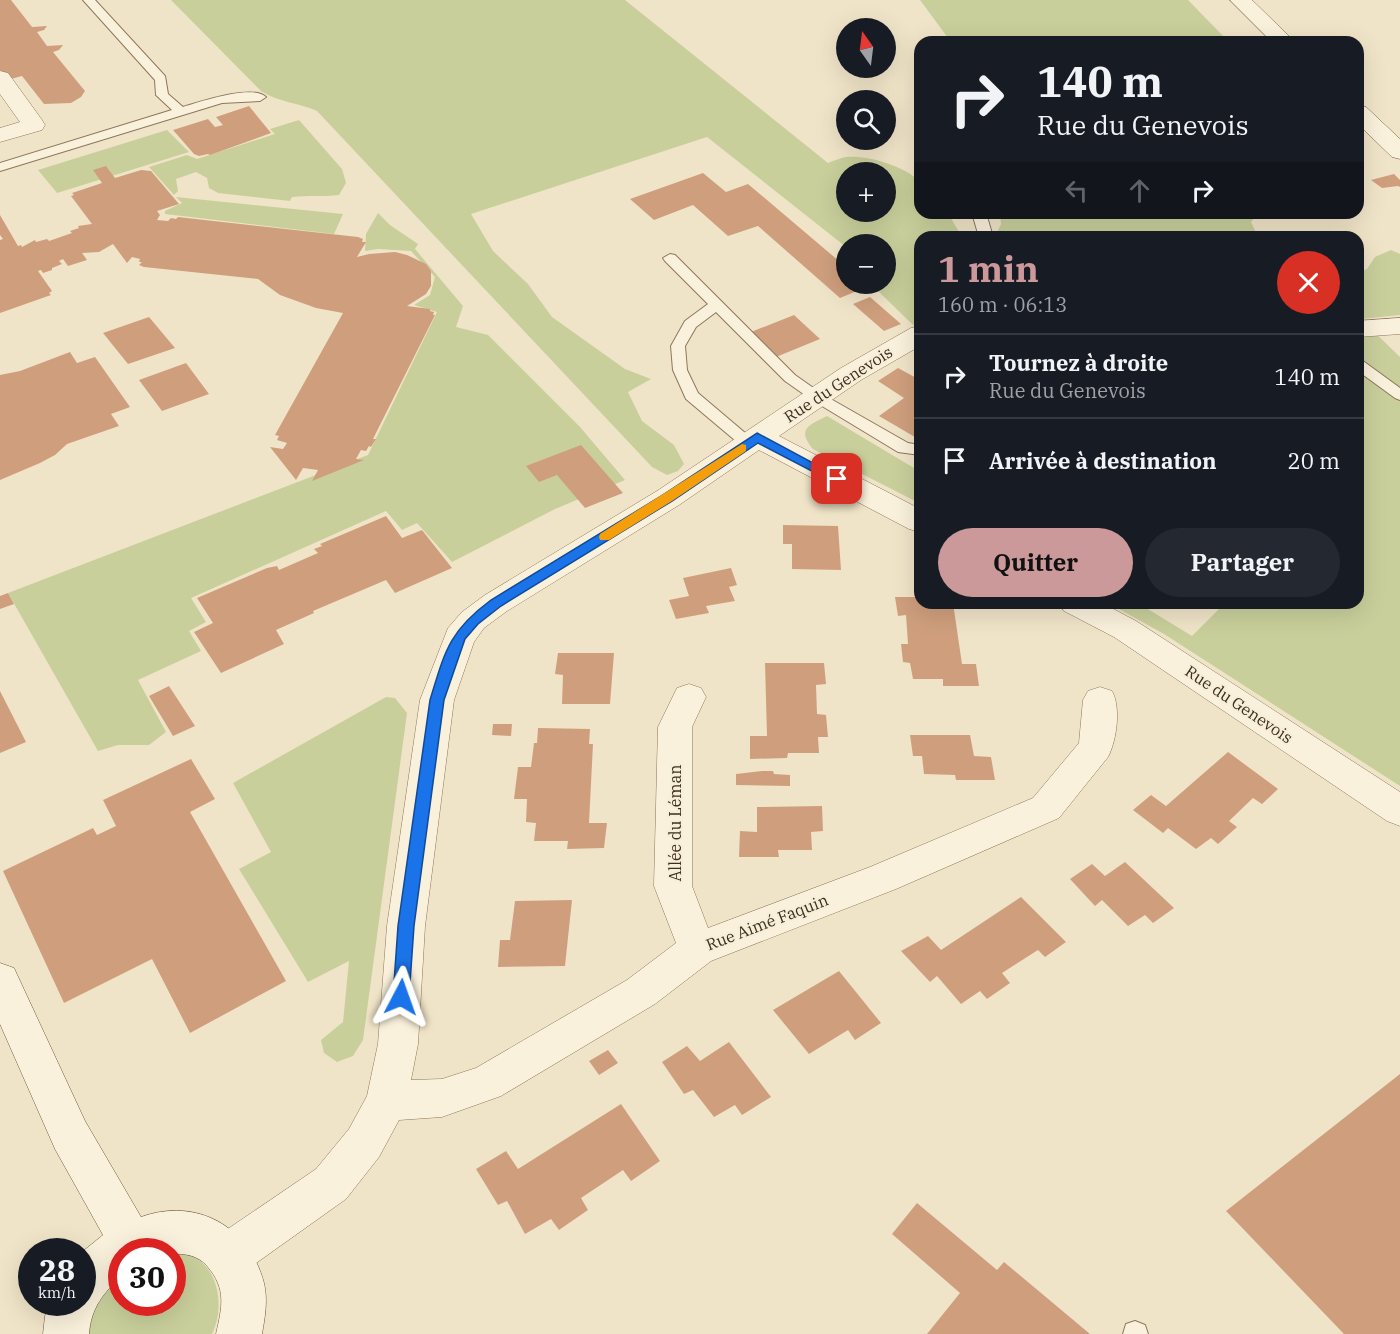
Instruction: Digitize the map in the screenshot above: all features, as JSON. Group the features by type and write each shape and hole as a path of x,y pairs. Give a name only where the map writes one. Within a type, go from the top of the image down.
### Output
{"street":[{"path":"1240,0 1278,36"},
{"path":"0,78 34,124 0,135"},
{"path":"1364,118 1400,152"},
{"path":"1364,329 1400,326"},
{"name":"Rue du Genevois","path":"229,1255 331,1184 364,1143 387,1101 398,1044 406,926 437,700 459,637 473,620 496,603 668,498 817,397 914,338"},
{"path":"753,440 914,519"},
{"name":"Rue du Genevois","path":"1087,609 1125,629 1400,811"},
{"name":"Allée du Léman","path":"689,697 675,727 673,886 697,949"},
{"name":"Rue Aimé Faquin","path":"387,1101 442,1098 487,1083 641,992 697,949 883,878 1046,808 1095,747 1100,700"},
{"path":"0,980 70,1135 129,1238"},
{"path":"144,1238 161,1233 190,1233 212,1240 229,1255 241,1275 245,1302 239,1334"},
{"path":"96,1270 108,1258"},
{"path":"66,1334 68,1316"}],"lane":[{"path":"89,0 161,79 162,95 181,112"},
{"path":"0,167 221,99 260,97"},
{"path":"670,258 774,363 817,397 904,448 914,449"},
{"path":"718,304 690,324 678,346 680,370 691,396 753,440"},
{"path":"1364,368 1400,395"}],"green space":[{"path":"171,0 625,0 828,163 846,157 881,162 836,162 836,222 896,222 896,167 914,177 914,219 951,219 958,231 914,231 913,325 881,294 896,294 896,234 836,234 836,239 707,137 471,214 493,251 528,284 552,317 625,369 651,379 628,392 642,421 674,445 684,464 678,471 667,475 652,467 317,111 274,98 261,91"},
{"path":"920,0 1188,0 1223,36 947,36"},
{"path":"299,120 342,169 346,183 339,195 292,197 290,201 218,193 209,188 207,178 196,172 176,179 178,191 174,195 149,167 187,155 197,159 275,134 270,129"},
{"path":"167,130 189,152 57,193 38,170"},
{"path":"176,197 343,214 334,234 165,214 165,211 182,203"},
{"path":"378,213 390,225 418,244 415,249 463,306 456,327 488,335 580,427 625,480 555,509 452,562 417,523 402,530 386,511 191,598 206,622 189,631 201,651 138,680 166,732 149,745 118,745 98,751 8,593 368,455 437,312 414,305 430,295 435,277 411,251 378,249 365,251 366,234"},
{"path":"1001,219 1253,219 1251,222 1255,231 998,231"},
{"path":"1391,250 1400,254 1400,315 1364,319 1364,270 1375,257"},
{"path":"1364,322 1400,357 1400,786 1164,634 1119,609 1148,609 1192,636 1219,609 1364,609"},
{"path":"827,416 914,468 914,500 813,449 805,437 805,432 810,425"},
{"path":"386,697 395,698 407,713 363,1040 353,1056 337,1062 324,1053 321,1040 343,1022 349,961 308,982 239,869 271,852 233,783"},
{"path":"186,1253 199,1259 208,1269 218,1294 219,1308 212,1334 84,1334 86,1316 96,1316 96,1301 108,1284 108,1316 186,1316"}],"building":[{"path":"0,0 11,0 32,27 47,26 44,30 37,32 47,46 63,45 59,50 53,52 85,91 81,97 71,103 44,104 22,76 7,80 0,70"},
{"path":"249,106 271,133 210,155 194,154 173,130 208,119 215,127 223,125 216,117"},
{"path":"106,166 115,178 141,170 151,171 179,204 157,211 160,215 157,220 168,221 178,217 358,237 363,239 362,242 366,242 357,257 395,252 426,264 431,271 431,286 426,294 407,306 430,309 435,315 373,439 376,439 366,451 361,450 356,459 364,460 312,481 318,470 303,468 296,480 270,447 283,449 287,443 277,440 279,436 275,435 343,313 316,308 280,295 258,279 144,267 139,265 142,262 139,262 140,259 132,257 127,263 113,244 99,252 82,253 87,260 68,266 63,259 59,261 62,264 52,270 43,273 41,270 38,271 52,291 49,293 51,295 0,313 0,240 3,239 0,235 0,215 18,246 22,247 35,240 36,242 47,239 49,241 72,233 70,231 79,228 78,226 92,224 71,196 74,195 72,193 102,183 93,170"},
{"path":"703,173 726,192 748,184 836,259 836,294 850,294 840,298 758,226 728,236 693,205 654,220 630,199"},
{"path":"1394,174 1400,180 1400,187 1382,188 1371,180"},
{"path":"870,297 901,324 884,331 853,304"},
{"path":"794,315 820,339 776,357 751,332"},
{"path":"149,317 175,348 128,364 103,333"},
{"path":"70,352 77,363 95,357 130,407 111,414 119,426 67,444 55,455 0,480 0,375 20,371"},
{"path":"186,363 209,394 162,411 139,380"},
{"path":"898,368 914,377 914,436 879,416 904,398 878,381"},
{"path":"581,445 623,493 585,508 557,475 539,482 526,466"},
{"path":"386,516 402,538 422,530 452,568 395,593 386,580 313,611 314,613 276,630 284,644 221,673 194,632 213,623 197,598 267,568 277,566 279,570 318,553 314,549 322,546 320,544"},
{"path":"783,525 838,526 841,570 792,569 792,544 783,544"},
{"path":"731,568 737,585 729,587 735,601 706,606 709,613 676,619 669,600 689,596 683,578"},
{"path":"8,593 14,604 0,609 0,596"},
{"path":"895,597 914,597 914,609 954,609 962,664 976,664 979,686 943,686 943,679 913,679 910,663 903,662 901,644 908,644 906,615 898,616"},
{"path":"558,653 614,653 610,704 562,704 563,675 555,674"},
{"path":"765,663 824,663 826,684 816,685 817,714 826,715 828,737 818,737 819,753 788,753 787,758 750,759 750,736 767,736"},
{"path":"169,686 195,726 173,736 149,696"},
{"path":"0,691 26,742 0,753"},
{"path":"493,724 512,724 511,736 492,735"},
{"path":"538,728 590,729 589,744 593,744 589,823 607,823 604,848 567,849 568,841 534,841 536,823 526,822 527,799 514,799 518,767 531,767"},
{"path":"910,735 970,735 974,756 991,757 995,780 956,780 955,775 924,774 922,756 913,756"},
{"path":"1228,752 1278,789 1262,804 1253,798 1229,821 1237,827 1218,844 1211,838 1196,849 1168,828 1163,833 1133,810 1151,795 1166,806"},
{"path":"191,759 215,799 190,812 286,981 190,1033 152,959 64,1003 3,871 93,828 97,835 116,826 103,800"},
{"path":"762,771 790,775 790,786 736,785 736,774"},
{"path":"822,806 823,831 811,832 812,850 778,850 779,857 739,857 740,831 757,832 757,807"},
{"path":"1125,862 1174,908 1153,923 1145,915 1128,926 1102,900 1095,906 1070,879 1092,864 1105,876"},
{"path":"1021,897 1066,942 1045,957 1038,950 1002,973 1010,983 987,999 980,991 961,1004 937,976 930,982 901,951 928,936 941,950"},
{"path":"572,900 565,966 498,967 500,940 510,940 515,901"},
{"path":"839,971 881,1023 855,1040 848,1030 809,1054 773,1010"},
{"path":"729,1042 771,1097 742,1115 735,1105 714,1117 693,1090 684,1094 662,1062 687,1046 700,1061"},
{"path":"608,1050 618,1063 599,1075 589,1061"},
{"path":"1400,1074 1400,1334 1344,1334 1226,1211"},
{"path":"621,1104 660,1161 631,1181 623,1170 581,1198 588,1210 559,1230 551,1219 525,1234 507,1201 498,1205 476,1169 506,1151 518,1169"},
{"path":"917,1203 997,1270 1004,1262 1090,1334 927,1334 960,1293 892,1234"}],"slow traffic":[{"path":"605,537 742,448"}],"route":[{"path":"401,997 406,926 437,700 459,637 473,620 496,603 668,498 757,437 837,479"}]}
